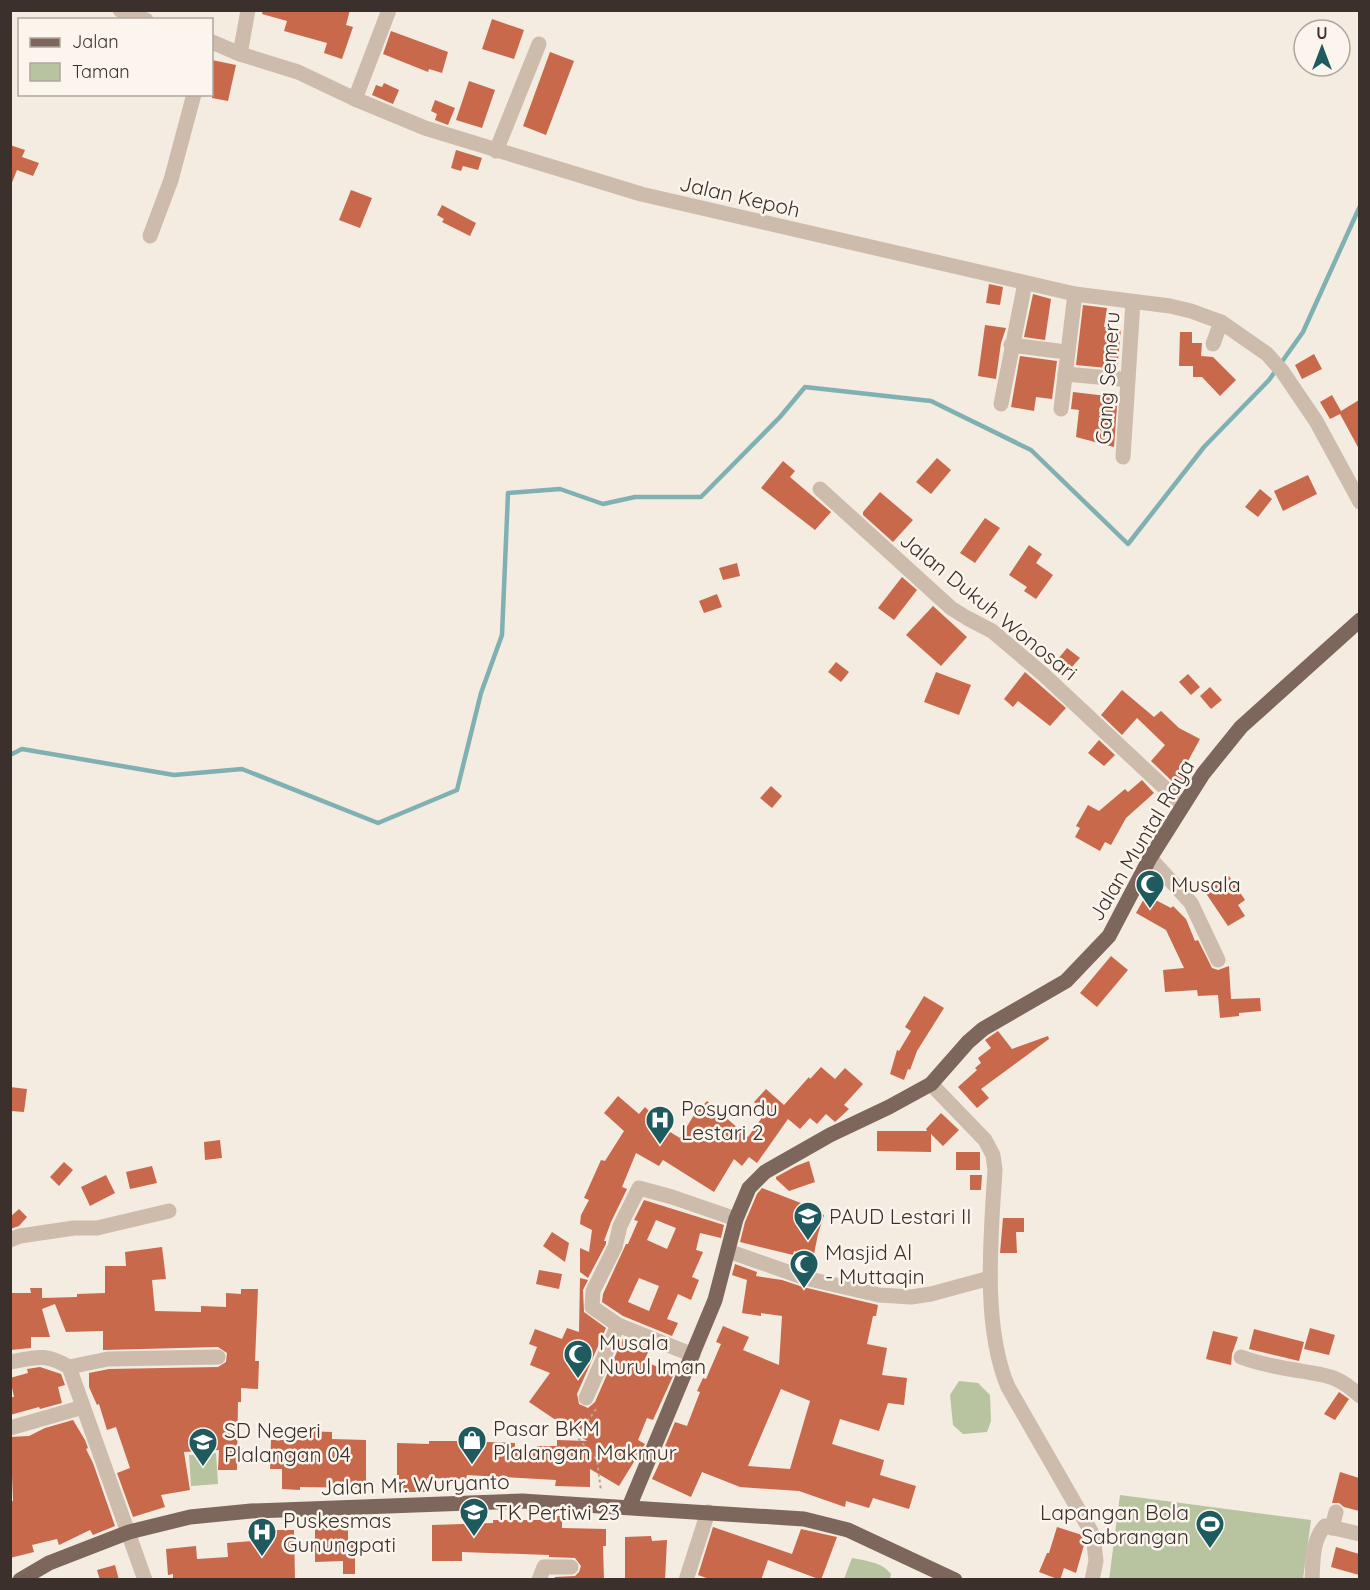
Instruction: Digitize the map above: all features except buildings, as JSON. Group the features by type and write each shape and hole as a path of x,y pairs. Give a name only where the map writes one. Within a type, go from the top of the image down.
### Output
{"main road":[{"name":"Jalan Muntal Raya","path":"628,1507 715,1300 736,1219 749,1188 765,1172 830,1135 890,1107 931,1084 968,1042 983,1029 1065,981 1109,936 1150,858 1183,805 1203,774 1241,727 1359,620"},
{"name":"Jalan Mr. Wuryanto","path":"22,1579 49,1563 129,1532 190,1517 251,1511 522,1501 804,1519 830,1525 875,1542 955,1580"}],"street":[{"path":"240,54 248,10"},
{"path":"355,99 389,10"},
{"path":"124,11 141,18"},
{"name":"Jalan Kepoh","path":"213,42 240,54 298,72 425,128 641,194 1076,294 1191,311 1221,322 1267,354 1282,371 1316,421 1359,502"},
{"path":"496,151 539,44"},
{"path":"150,236 171,180 193,96"},
{"path":"1001,404 1025,283"},
{"path":"1061,409 1076,294"},
{"name":"Gang Semeru","path":"1123,457 1133,302"},
{"path":"1213,344 1221,322"},
{"path":"1011,345 1058,351"},
{"path":"1065,374 1120,379"},
{"name":"Jalan Dukuh Wonosari","path":"820,489 951,608 992,631 1044,675 1183,805"},
{"path":"1150,858 1191,903 1218,960"},
{"path":"931,1084 985,1140 993,1155 995,1170 990,1278 996,1350 1001,1370 1042,1449 1094,1535 1096,1550 1092,1580"},
{"path":"693,1354 618,1325 592,1307 591,1299 600,1274 615,1247 620,1226 638,1189 642,1188 672,1197 736,1219"},
{"path":"10,1240 20,1236 74,1228 97,1228 169,1211"},
{"path":"728,1251 837,1287 889,1296 911,1297 931,1294 990,1278"},
{"path":"590,1405 618,1325"},
{"path":"10,1362 45,1356 56,1359 69,1367 145,1580"},
{"path":"69,1367 108,1359 219,1357"},
{"path":"1241,1357 1260,1363 1327,1375 1339,1380 1359,1396"},
{"path":"10,1428 83,1407"},
{"path":"686,1580 708,1512"},
{"path":"1312,1580 1318,1533 1325,1526 1334,1520 1359,1534"},
{"path":"539,1580 544,1567 571,1567"}],"path":[{"path":"590,1405 577,1437 597,1460 603,1506"}],"green space":[{"path":"959,1381 978,1383 990,1395 991,1421 987,1432 963,1434 953,1425 950,1395"},
{"path":"216,1453 218,1484 191,1486 189,1455"},
{"name":"Lapangan Bola Sabrangan","path":"1120,1495 1311,1520 1303,1579 1109,1580"},
{"path":"852,1558 883,1567 891,1574 890,1579 844,1579"}],"waterway":[{"path":"10,755 22,749 174,775 242,769 378,823 457,790 481,693 502,635 508,493 560,489 603,504 635,497 701,497 780,417 805,387 931,401 1031,450 1128,544 1204,447 1269,380 1303,332 1360,206"}],"place":[{"name":"Musala","path":"1150,910"},
{"name":"Posyandu Lestari 2","path":"660,1146"},
{"name":"PAUD Lestari II","path":"808,1242"},
{"name":"Masjid Al - Muttaqin","path":"804,1290"},
{"name":"Musala Nurul Iman","path":"578,1380"},
{"name":"Pasar BKM Plalangan Makmur","path":"472,1466"},
{"name":"SD Negeri Plalangan 04","path":"203,1468"},
{"name":"TK Pertiwi 23","path":"474,1538"},
{"name":"Lapangan Bola Sabrangan","path":"1210,1550"},
{"name":"Puskesmas Gunungpati","path":"262,1558"}]}
